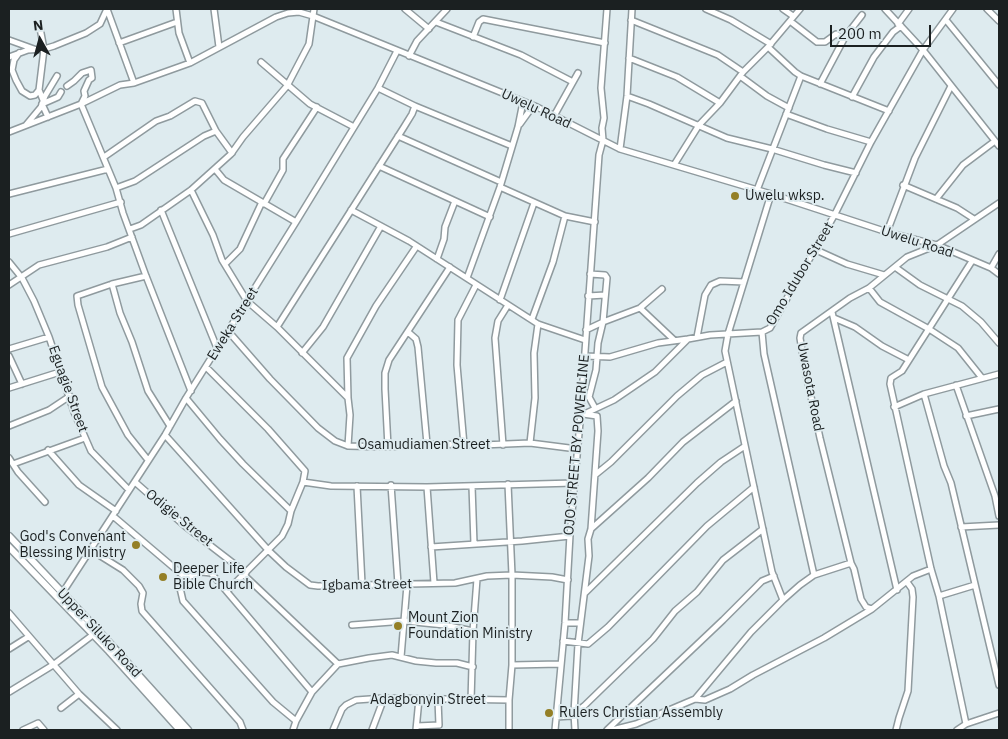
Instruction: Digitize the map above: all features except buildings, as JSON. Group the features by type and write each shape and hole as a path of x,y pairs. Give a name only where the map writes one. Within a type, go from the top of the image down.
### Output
{"main road":[{"name":"Upper Siluko Road","path":"9,536 180,730"},
{"name":"Upper Siluko Road","path":"9,547 105,638 188,730"}],"street":[{"path":"107,9 134,83"},
{"path":"9,57 34,49 44,49 86,33 100,24 107,9"},
{"path":"176,9 182,43 190,63"},
{"path":"214,9 219,48"},
{"path":"130,229 141,225 191,190 214,169 225,162 243,137 287,86 309,44 314,9"},
{"path":"405,9 429,29"},
{"path":"409,56 417,40 447,9"},
{"path":"585,340 599,155 603,140 602,128 604,118 601,88 607,9"},
{"path":"620,149 627,96 632,9"},
{"path":"706,9 731,20 769,45 801,76 889,112"},
{"path":"783,9 817,42 825,42 836,34 844,39"},
{"path":"674,165 698,125 720,103 741,74 800,9"},
{"path":"885,9 923,50 999,146"},
{"path":"852,97 874,57 909,9"},
{"name":"Omo Idubor Street","path":"585,356 610,357 674,340 762,332 772,326 835,214 871,142 923,50 954,9"},
{"path":"987,9 999,21"},
{"name":"Uwelu Road","path":"9,132 82,104 120,84 134,83 190,63 288,13 299,12 313,16 533,106 620,149 771,194 887,232 937,245 991,268 999,274"},
{"path":"820,84 844,39 862,15"},
{"path":"473,37 479,22 483,19 605,43"},
{"path":"631,20 718,55 767,96 789,108"},
{"path":"946,20 999,85"},
{"path":"119,43 177,22"},
{"path":"436,22 521,55 573,82"},
{"path":"40,28 44,49 39,90 48,117"},
{"path":"9,40 34,49"},
{"name":"Eweka Street","path":"60,596 165,435 378,88 397,51"},
{"path":"19,53 14,60 12,70 16,80 22,91 30,96 35,95 39,90"},
{"path":"629,58 677,77 720,103"},
{"path":"261,62 310,104 354,127"},
{"path":"67,86 82,73 91,70 92,78 89,80 84,91 85,96 82,104 116,188 146,276 191,391"},
{"path":"554,116 578,73"},
{"path":"26,125 43,102 57,76"},
{"path":"757,190 801,76"},
{"path":"887,232 903,185 951,86"},
{"path":"378,88 415,106 512,146"},
{"path":"43,102 58,97 62,92"},
{"path":"627,96 733,140 772,148 824,166 856,173"},
{"path":"104,158 156,121 170,116 195,101 202,103 216,131 232,152"},
{"path":"467,278 490,217 518,127 523,102"},
{"path":"277,327 412,114 415,106"},
{"path":"518,127 533,106"},
{"path":"225,264 240,249 282,170 283,159 317,107"},
{"path":"786,114 826,129 871,142"},
{"path":"116,188 135,181 204,136 216,131"},
{"path":"398,136 534,203 565,216 595,222"},
{"path":"936,199 963,164 995,141"},
{"path":"379,166 490,217"},
{"path":"9,194 108,169"},
{"path":"214,169 224,180 296,222"},
{"path":"903,185 957,208 974,218"},
{"path":"191,190 225,264 247,301 277,327 348,398"},
{"path":"771,194 728,334 725,351 763,529 774,576 783,600"},
{"path":"437,259 444,239 445,227 455,201"},
{"path":"9,234 121,202"},
{"path":"500,300 534,203"},
{"name":"Uwasota Road","path":"872,610 866,607 861,600 854,569 851,564 820,438 800,338 803,330 850,298 869,288 895,266 907,258 937,245 974,218 999,203"},
{"path":"162,210 217,348"},
{"name":"OJO STREET BY POWERLINE","path":"350,210 408,241 508,305 532,318 538,324 585,340 581,415 555,730"},
{"path":"532,318 553,262 565,216"},
{"path":"302,352 322,327 381,226"},
{"path":"9,285 39,265 107,247 132,237"},
{"path":"348,446 350,415 347,358 376,306 416,247"},
{"path":"814,249 847,264 884,275"},
{"path":"991,268 999,254"},
{"path":"966,724 939,596 931,569 894,407 890,378 902,371 972,261"},
{"name":"Eguagie Street","path":"9,262 22,278 49,337 60,372 91,451 129,490"},
{"path":"895,266 920,286 962,306 981,322 999,343"},
{"path":"388,447 385,373 389,360 450,267"},
{"path":"590,274 606,276 603,322 598,343 594,384 589,397 595,408"},
{"path":"146,276 112,284 77,296 102,387 128,435 148,460"},
{"path":"697,337 705,295 711,285 720,281 744,282"},
{"path":"112,284 120,313 148,391 170,426"},
{"path":"464,446 457,365 458,320 476,285"},
{"path":"869,288 880,302 929,329 958,348 982,378"},
{"path":"586,330 640,308 662,289"},
{"path":"588,296 605,295"},
{"path":"503,445 495,338 498,321 508,305"},
{"path":"640,308 674,340"},
{"path":"832,312 897,590"},
{"path":"834,318 855,327 882,346 909,360"},
{"path":"530,443 535,398 534,353 538,324"},
{"name":"Osamudiamen Street","path":"228,331 270,379 318,428 335,441 348,446 388,447 427,444 464,446 530,443 577,449"},
{"path":"408,332 416,340 422,368 427,444"},
{"path":"762,332 764,354 814,575"},
{"path":"9,349 49,337"},
{"path":"581,415 614,400 654,372 688,339"},
{"path":"9,356 22,384"},
{"path":"595,475 677,396 702,375 727,362"},
{"path":"206,367 268,429 305,471 288,524 282,536 228,591"},
{"path":"9,388 60,372"},
{"path":"894,407 924,394 999,374"},
{"path":"956,384 995,496 999,516"},
{"path":"924,394 944,466 951,483 999,685"},
{"path":"9,426 49,410 70,396"},
{"path":"581,396 589,397"},
{"path":"186,398 243,464 291,511"},
{"path":"591,529 620,504 683,442 736,401"},
{"path":"966,416 999,408"},
{"path":"575,730 574,712 578,644 589,556 588,539 591,529 598,418 594,414 581,415"},
{"name":"Igbama Street","path":"165,435 269,551 310,585 455,583 487,576 552,576 568,580"},
{"path":"13,464 85,438"},
{"path":"585,594 698,483 721,462 745,446"},
{"path":"48,450 79,485 186,578"},
{"path":"9,458 45,502"},
{"name":"Odigie Street","path":"135,482 185,526 245,574 338,664"},
{"path":"302,482 357,486 427,487 574,483"},
{"path":"508,484 512,576 510,730"},
{"path":"391,485 398,584"},
{"path":"357,486 362,584"},
{"path":"472,486 474,544"},
{"path":"427,487 434,583"},
{"path":"563,641 588,644 608,627 701,533 754,487"},
{"path":"961,527 999,525"},
{"path":"556,717 571,716 584,706 653,639 675,611 697,592 723,560 763,529"},
{"path":"432,547 570,536"},
{"path":"90,550 123,570 139,586 143,594 142,611 240,722 243,730"},
{"path":"612,730 636,724 695,699 751,632 783,600 814,575 851,564"},
{"path":"695,699 704,700 730,689 824,638 872,610 914,576 931,569"},
{"path":"296,721 274,702 183,601 180,588 186,578 202,572 208,571 211,573 312,692"},
{"path":"607,730 723,620 762,580 774,576"},
{"path":"471,701 477,579"},
{"path":"896,730 898,718 908,692 913,597 912,589 907,582"},
{"path":"401,657 407,585"},
{"path":"939,596 975,585"},
{"path":"9,613 53,666 117,730"},
{"path":"352,624 405,621 444,625 473,631"},
{"path":"565,623 580,623"},
{"path":"9,692 53,666 80,643 94,634"},
{"path":"9,650 28,637"},
{"path":"293,730 312,692 338,664 392,655 436,664 458,664 473,667"},
{"path":"512,665 560,664"},
{"path":"61,708 79,694"},
{"path":"372,730 384,698"},
{"name":"Adagbonyin Street","path":"333,730 338,717 346,705 356,700 384,698 471,701 509,700"},
{"path":"419,699 417,728 439,727 438,700"},
{"path":"957,730 966,724 999,713"},
{"path":"23,730 38,723 44,730"}],"place":[{"name":"Uwelu wksp.","path":"735,196"},
{"name":"God's Convenant Blessing Ministry","path":"136,545"},
{"name":"Deeper Life Bible Church","path":"163,577"},
{"name":"Mount Zion Foundation Ministry","path":"398,626"},
{"name":"Rulers Christian Assembly","path":"549,713"}]}
